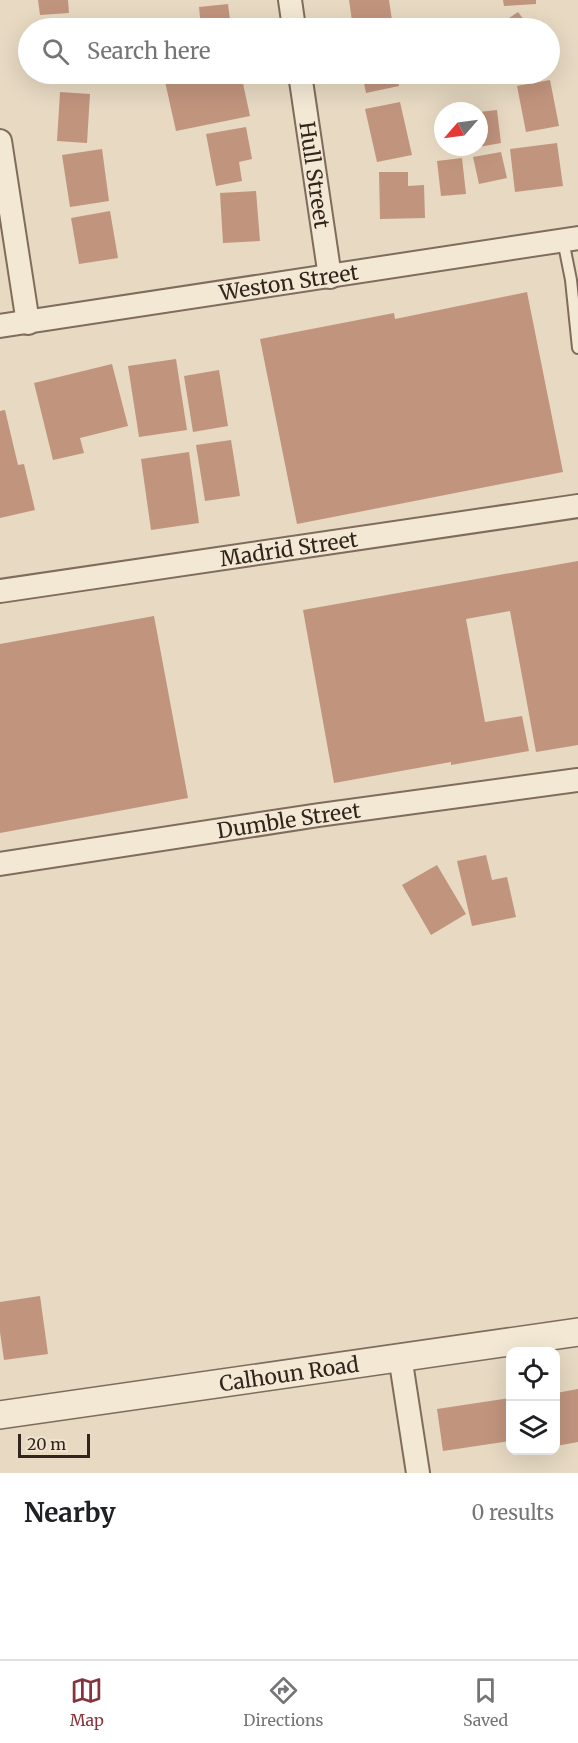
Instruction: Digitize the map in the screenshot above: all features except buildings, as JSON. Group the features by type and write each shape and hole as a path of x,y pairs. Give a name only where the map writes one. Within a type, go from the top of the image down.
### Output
{"street":[{"path":"290,0 293,18"},
{"name":"Hull Street","path":"301,84 330,277"},
{"path":"0,141 28,322"},
{"name":"Weston Street","path":"0,326 571,239"},
{"name":"Madrid Street","path":"0,591 578,506"},
{"name":"Dumble Street","path":"0,864 319,815 578,780"},
{"name":"Calhoun Road","path":"0,1415 578,1332"},
{"path":"400,1356 418,1473"}],"lane":[{"path":"571,239 571,280 578,348"}]}
